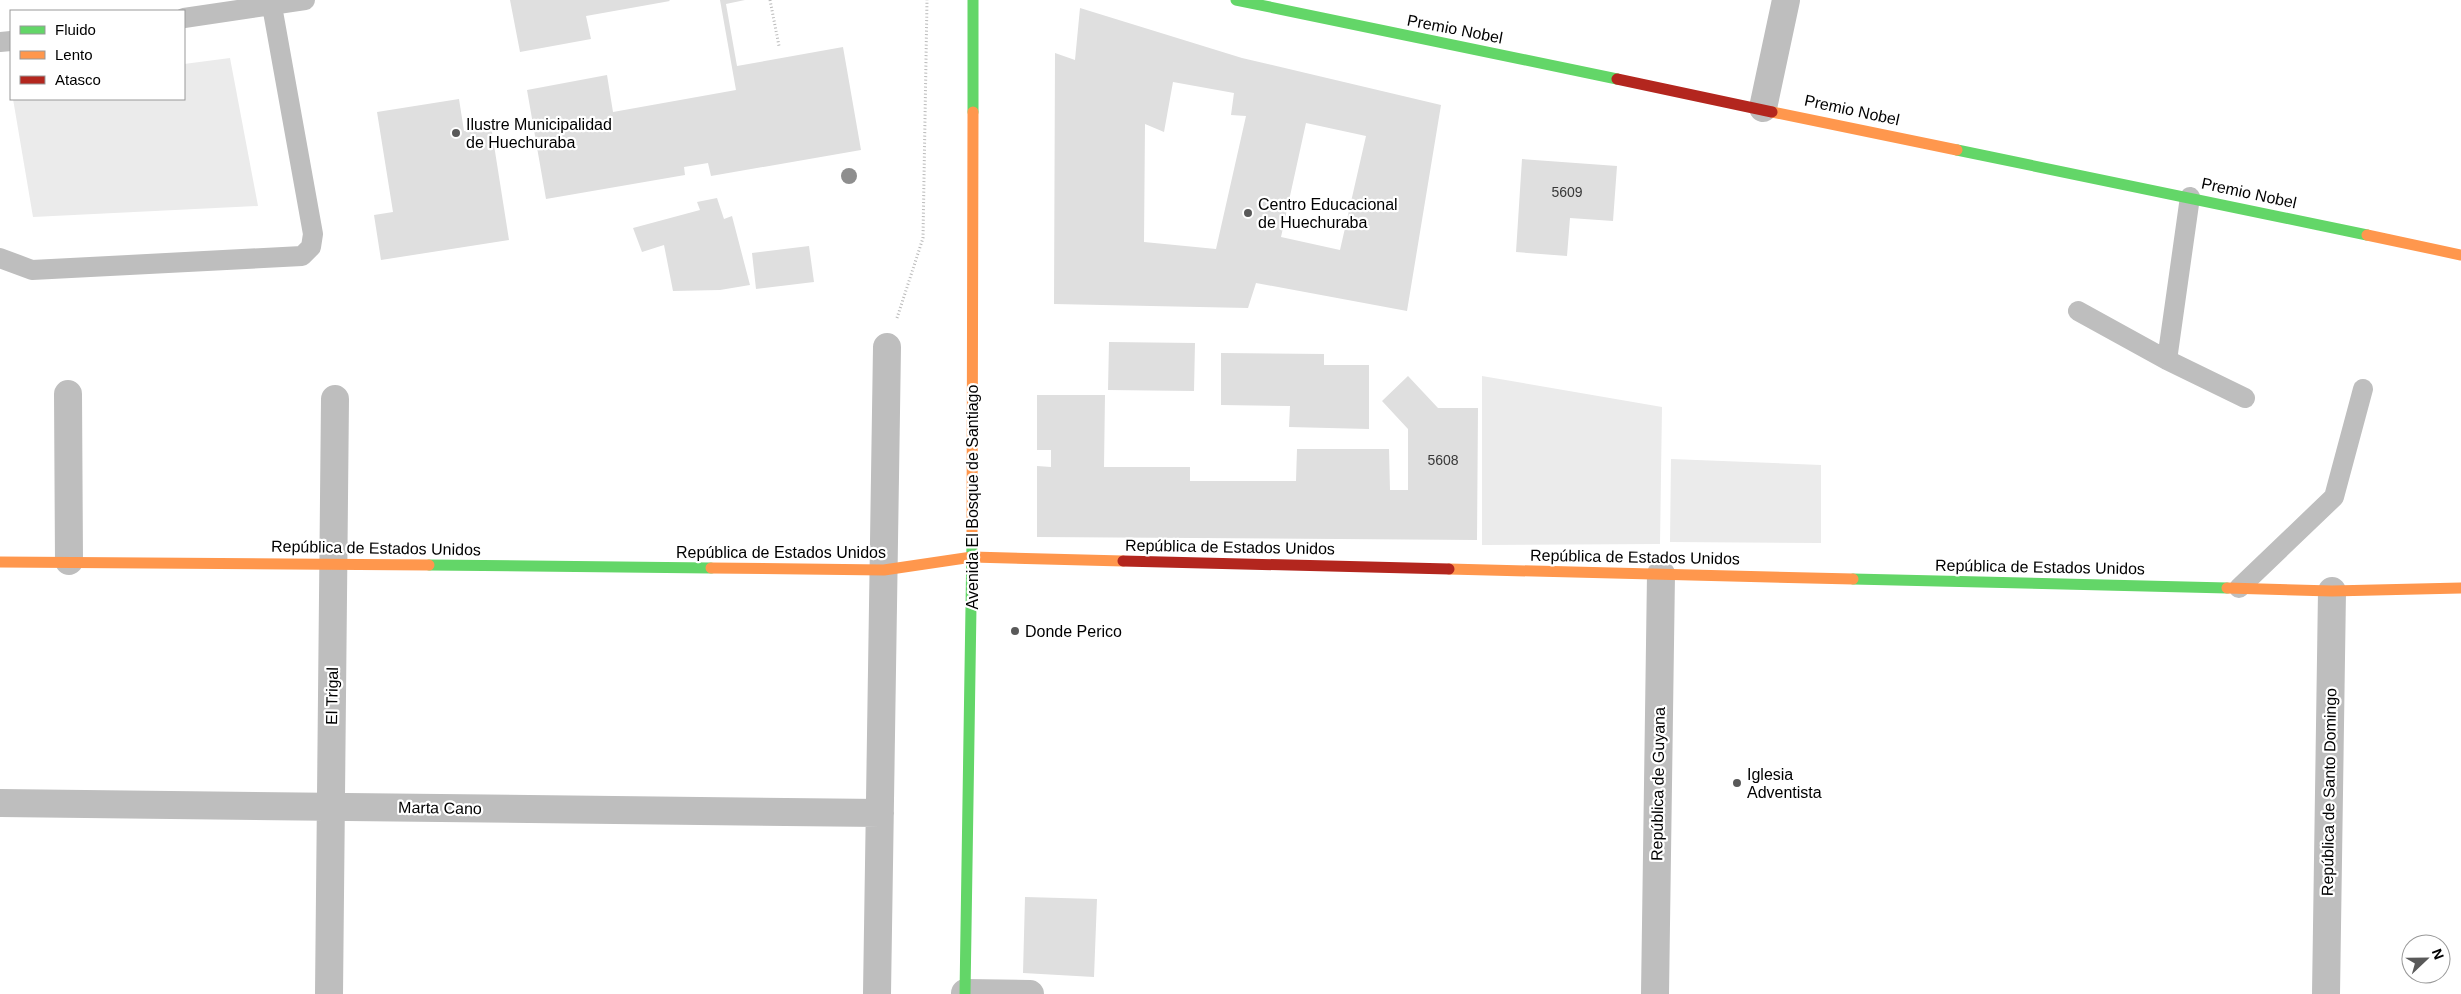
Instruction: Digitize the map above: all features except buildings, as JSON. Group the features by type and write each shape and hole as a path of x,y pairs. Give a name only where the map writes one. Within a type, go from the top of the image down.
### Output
{"street":[{"name":"Avenida El Bosque de Santiago","path":"965,993 972,557 973,0"},
{"name":"Premio Nobel","path":"1236,0 1763,108 2461,255"},
{"path":"1763,108 1786,0"},
{"path":"877,994 887,347"},
{"path":"68,394 69,561"},
{"name":"El Trigal","path":"329,994 335,399"},
{"name":"República de Estados Unidos","path":"0,562 69,561 884,570 972,557 2332,590 2461,588"},
{"name":"República de Guyana","path":"1655,994 1661,574"},
{"name":"República de Santo Domingo","path":"2326,994 2332,590"},
{"name":"Marta Cano","path":"0,803 880,813"},
{"path":"965,993 1030,994"}],"lane":[{"path":"185,18 305,0"},
{"path":"0,258 32,270 302,256 311,247 313,234 272,6"},
{"path":"2167,360 2190,198"},
{"path":"2078,310 2167,360 2244,398"},
{"path":"2238,588 2334,497 2363,389"}],"path":[{"path":"770,0 778,46"},
{"path":"887,347 923,238 926,0"}],"shaded area":[{"path":"230,58 258,206 33,217 13,100 185,100 185,64"},
{"path":"1482,376 1662,407 1660,544 1482,545"},
{"path":"1671,459 1821,465 1821,543 1670,542"}],"traffic: fast":[{"path":"973,0 973,112"},
{"path":"1236,0 1617,79"},
{"path":"1957,150 2367,235"},
{"path":"965,994 972,542"},
{"path":"429,565 711,568"},
{"path":"1853,579 2227,588"}],"traffic: slow":[{"path":"972,542 973,112"},
{"path":"1772,112 1957,150"},
{"path":"2367,235 2461,255"},
{"path":"711,568 884,570 972,557 1123,561"},
{"path":"0,562 429,565"},
{"path":"1449,569 1853,579"},
{"path":"2227,588 2332,591 2461,588"}],"traffic: jam":[{"path":"1617,79 1772,112"},
{"path":"1123,561 1449,569"}],"place":[{"name":"Ilustre Municipalidad de Huechuraba","path":"456,133"},
{"name":"Centro Educacional de Huechuraba","path":"1248,213"},
{"name":"Donde Perico","path":"1015,631"},
{"name":"Iglesia Adventista","path":"1737,783"}]}
